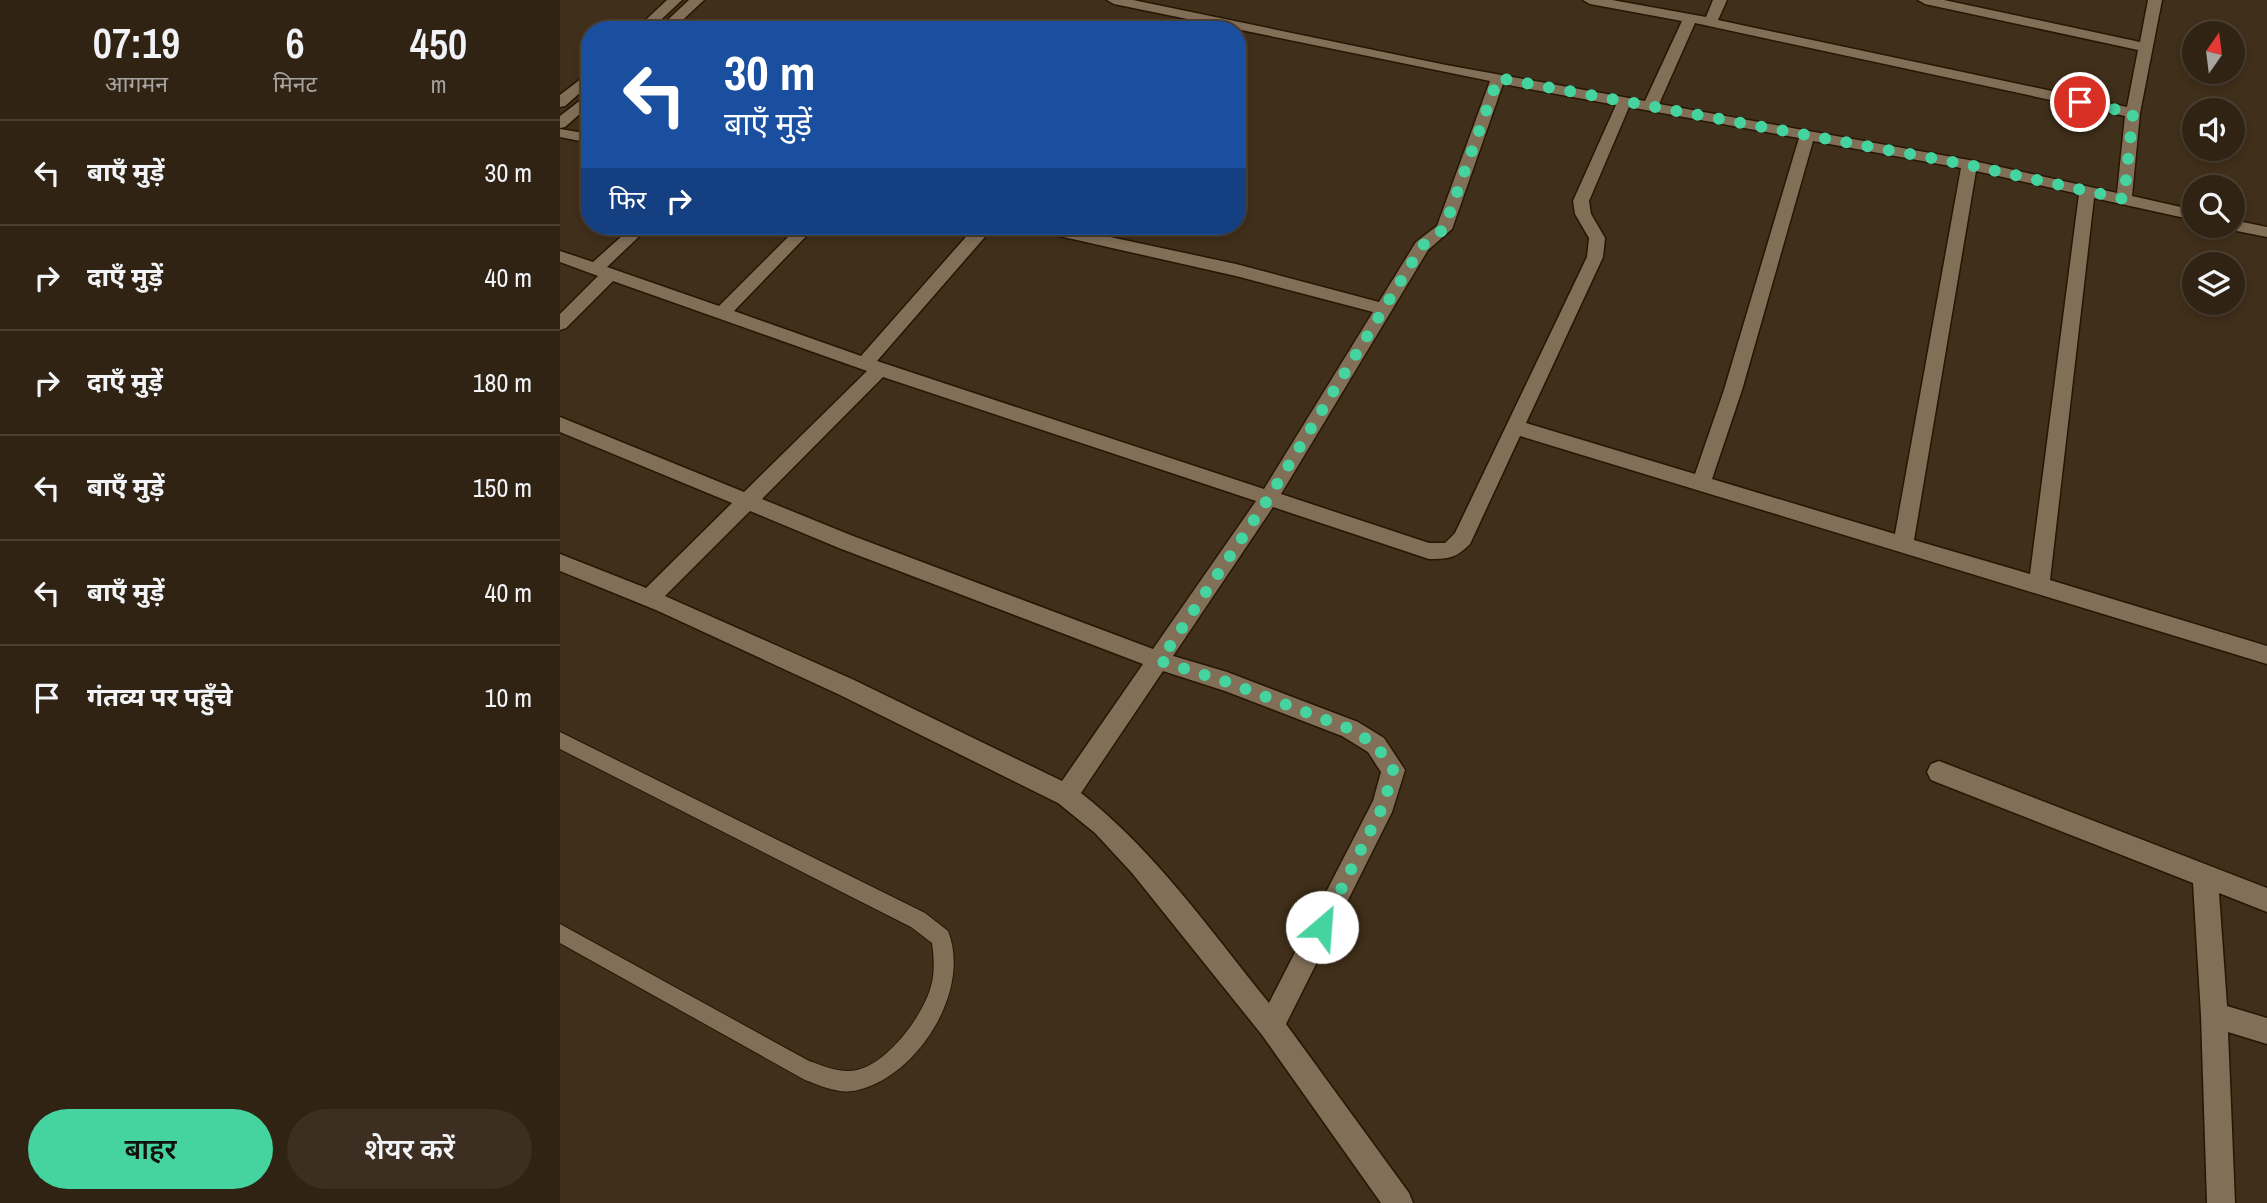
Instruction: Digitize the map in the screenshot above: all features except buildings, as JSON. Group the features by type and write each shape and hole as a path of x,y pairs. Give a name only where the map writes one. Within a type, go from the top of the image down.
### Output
{"street":[{"path":"652,21 676,0"},
{"path":"674,21 697,0"},
{"path":"1114,0 1217,21"},
{"path":"1590,0 1630,3 1690,19 2133,113"},
{"path":"1710,22 1720,0"},
{"path":"1924,0 2146,47"},
{"path":"2124,199 2133,113 2155,0"},
{"path":"1651,105 1690,19"},
{"path":"1246,27 1498,78 1969,165 2182,212"},
{"path":"1066,795 1160,661 1268,499 1422,246 1444,229 1498,78"},
{"path":"561,101 581,84"},
{"path":"560,256 873,366 1268,499 1429,551 1450,551 1463,538 1595,257 1597,238 1583,214 1581,201 1625,100"},
{"path":"560,124 581,105"},
{"path":"560,133 581,137"},
{"path":"1701,483 1741,364 1807,135"},
{"path":"1903,546 1969,165"},
{"path":"2039,586 2087,191"},
{"path":"2245,227 2267,232"},
{"path":"560,324 634,235"},
{"path":"722,313 799,235"},
{"path":"648,599 747,503 873,366 977,235"},
{"path":"1078,235 1236,270 1383,309"},
{"path":"560,424 747,503 1160,661 1227,682 1350,729 1376,745 1393,770 1384,804 1272,1026"},
{"path":"1515,427 2267,655"},
{"path":"560,562 846,687 1066,795 1103,825 1141,865 1272,1026 1399,1203"},
{"path":"1939,772 2267,900"},
{"path":"2205,876 2214,1015 2221,1203"},
{"path":"2214,1015 2267,1031"}],"lane":[{"path":"560,740 918,920 941,938 941,986 910,1046 887,1065 858,1080 832,1079 805,1070 560,933"}],"route":[{"path":"1322,927 1384,804 1393,770 1376,745 1350,729 1227,682 1160,661 1268,499 1422,246 1444,229 1498,78 1969,165 2124,199 2133,113 2080,102"}]}
